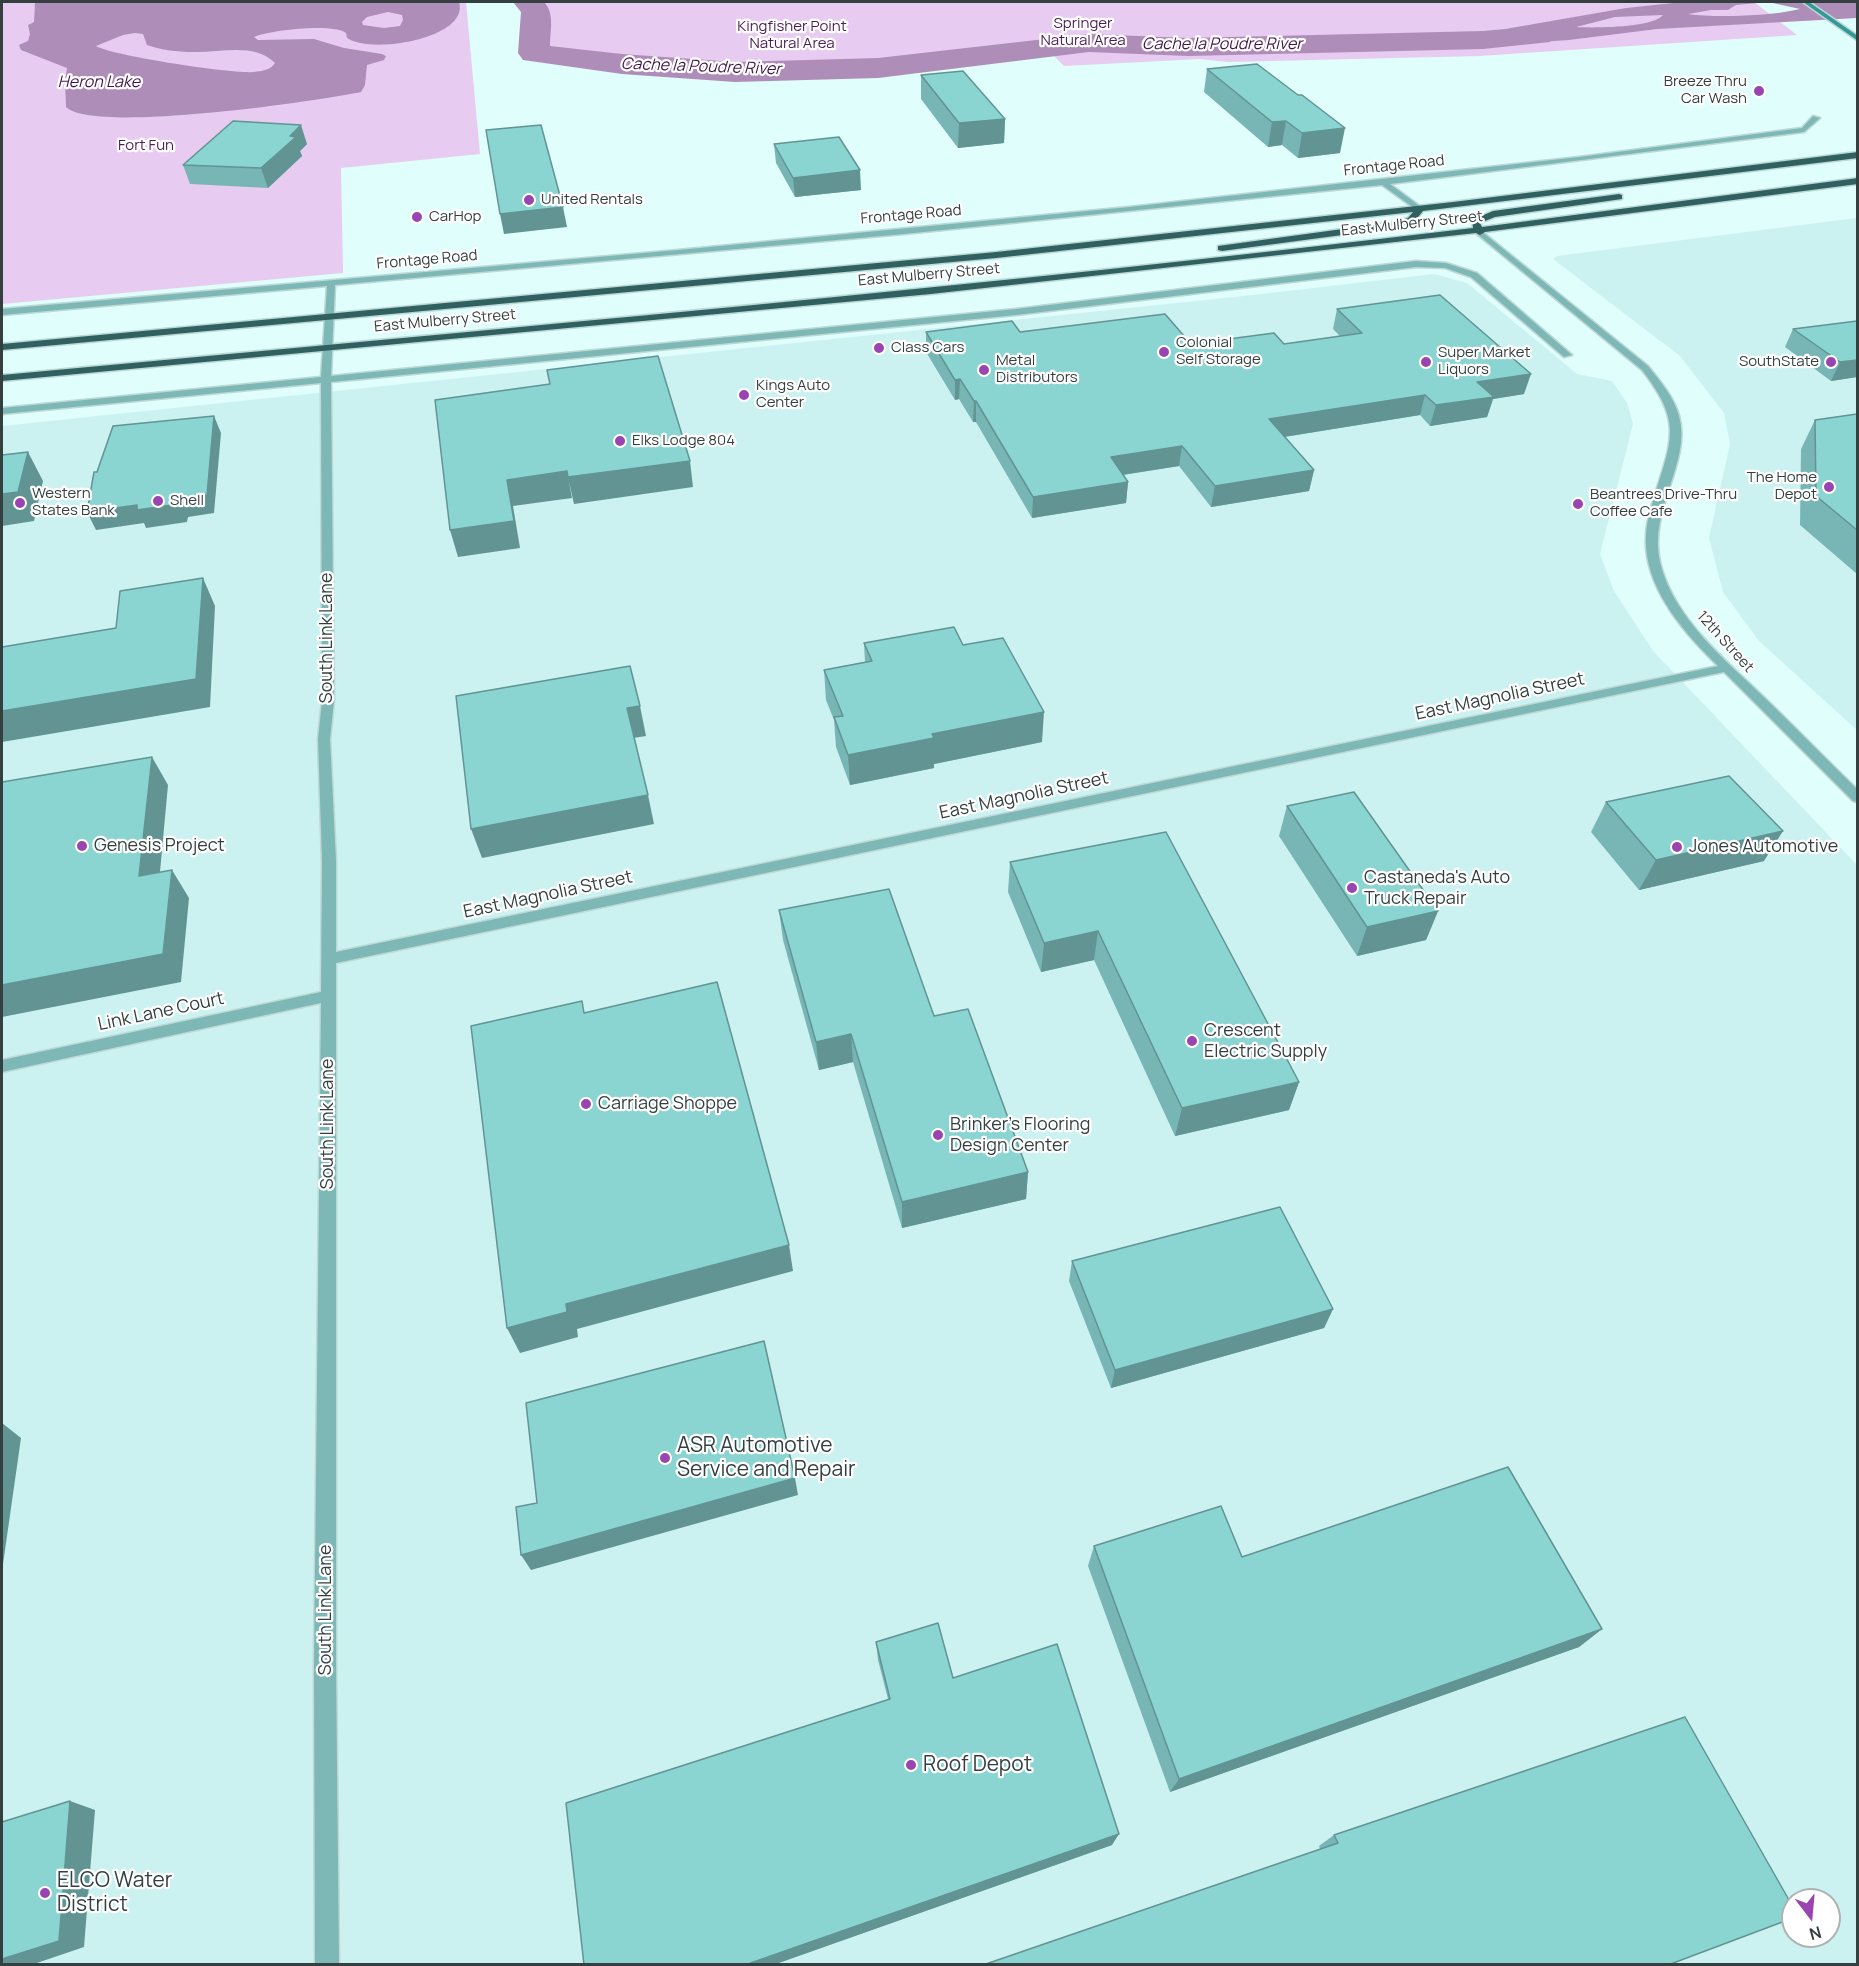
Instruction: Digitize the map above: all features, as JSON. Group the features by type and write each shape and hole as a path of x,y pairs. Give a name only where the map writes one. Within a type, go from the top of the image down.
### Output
{"highway":[{"path":"1812,160 1857,147"},
{"name":"East Mulberry Street","path":"2,347 996,255 1418,209 1857,155"},
{"path":"1720,183 1761,167"},
{"name":"East Mulberry Street","path":"2,378 1020,282 1480,232 1857,181"},
{"path":"1801,189 1857,187"},
{"path":"1480,232 1475,226 1476,222 1493,214 1629,196"},
{"path":"938,289 1086,266 1395,225 1411,220 1417,214 1418,209"}],"main road":[{"path":"1806,2 1857,39"}],"street":[{"name":"Frontage Road","path":"2,312 998,223 1384,183 1804,130 1816,118"},
{"path":"1384,183 1418,209"},
{"name":"12th Street","path":"1480,232 1645,368 1661,388 1670,405 1676,432 1653,518 1651,550 1656,568 1669,596 1688,626 1727,668 1857,798"},
{"path":"2,411 1016,312 1416,264 1446,266 1474,275 1567,355"},
{"name":"South Link Lane","path":"327,1965 325,1642 329,959 324,739 328,701 326,380 331,284"},
{"name":"East Magnolia Street","path":"329,959 1727,668"},
{"name":"Link Lane Court","path":"2,1066 329,996"}],"shaded area":[{"path":"1857,218 1857,730 1759,641 1723,592 1709,538 1730,444 1724,413 1680,356 1553,259 1557,256"},
{"path":"1434,274 1467,283 1577,374 1612,381 1627,403 1633,424 1600,554 1614,591 1653,651 1857,865 1857,1964 2,1964 2,426"}],"green space":[{"name":"Fort Fun","path":"2,2 466,2 480,154 341,168 343,273 2,304"},
{"path":"527,2 1754,2 1797,35 1479,56 1228,62 1200,59 1064,66 1046,48 879,68 749,72 663,67 534,53 536,10"}],"water":[{"name":"Heron Lake","path":"35,2 459,2 458,15 450,25 435,34 396,44 359,43 347,38 346,33 329,28 287,30 254,37 258,40 314,39 344,48 386,56 384,60 367,65 365,85 361,92 256,108 159,116 117,117 84,114 66,107 67,68 21,50 19,45 28,41 30,34 28,25 34,22","holes":["388,12 402,15 403,20 400,26 384,28 363,25 362,22 367,17","143,34 147,45 158,48 187,52 247,51 267,57 275,63 263,71 242,72 174,64 125,55 96,46 123,35"]},
{"path":"1683,2 1768,2 1857,2 1857,18 1657,29 1569,40 1494,45 1434,41 1482,37 1511,28 1626,8","holes":["1768,2 1800,9 1744,16 1688,14 1728,10 1736,5","1663,15 1635,25 1576,27 1615,17"]}],"building":[{"path":"1257,64 1345,128 1302,133 1286,121 1272,122 1207,69"},
{"path":"963,71 1005,119 959,123 921,75"},
{"path":"233,121 301,125 290,136 296,137 261,168 183,165"},
{"name":"United Rentals","path":"541,125 563,207 500,214 486,130"},
{"path":"839,137 860,170 793,178 774,144"},
{"path":"1440,295 1531,374 1477,382 1494,397 1436,405 1425,395 1269,419 1314,470 1215,486 1182,446 1111,457 1128,482 1033,497 976,401 960,379 955,380 926,332 1012,321 1020,332 1165,314 1191,344 1274,333 1284,344 1362,333 1337,309"},
{"path":"1857,321 1857,360 1840,362 1793,329"},
{"path":"658,356 690,461 568,477 567,471 507,480 514,521 450,530 435,400 550,384 547,370"},
{"path":"1857,414 1857,530 1816,496 1815,420"},
{"path":"214,416 207,495 180,499 179,504 137,510 137,505 87,512 94,472 97,472 113,426"},
{"path":"28,452 18,492 2,494 2,455"},
{"path":"203,578 196,679 2,711 2,647 116,628 120,591"},
{"path":"954,627 963,645 1003,638 1044,712 932,734 934,738 848,755 834,717 843,716 824,670 872,661 864,643"},
{"path":"630,666 640,706 627,708 648,795 471,829 456,696"},
{"path":"152,757 139,876 172,870 163,954 2,985 2,782"},
{"path":"1729,776 1783,831 1656,860 1606,802"},
{"path":"1354,792 1438,911 1367,927 1287,806"},
{"name":"Crescent Electric Supply","path":"1166,832 1299,1082 1182,1108 1098,931 1044,943 1010,862"},
{"name":"Brinker’s Flooring Design Center","path":"889,889 934,1016 968,1009 1028,1172 902,1202 851,1034 816,1042 779,910"},
{"path":"717,982 789,1245 566,1304 567,1312 507,1328 471,1026 582,1001 584,1013"},
{"path":"1280,1207 1333,1309 1115,1370 1072,1261"},
{"name":"ASR Automotive Service and Repair","path":"764,1341 795,1478 521,1555 516,1507 537,1503 526,1403"},
{"path":"1508,1467 1602,1629 1179,1779 1094,1546 1221,1506 1242,1557"},
{"name":"Roof Depot","path":"938,1623 953,1678 1057,1644 1119,1834 745,1965 584,1965 566,1803 890,1699 876,1642"},
{"path":"1685,1717 1782,1888 1781,1923 1668,1965 983,1965 1338,1843 1334,1835"},
{"name":"ELCO Water District","path":"70,1801 59,1941 2,1959 2,1822"}],"waterway":[{"name":"Cache la Poudre River","path":"527,2 536,10 534,53 622,64 735,72 878,68 1089,43 1188,47 1483,40 1539,35"}],"place":[{"name":"Breeze Thru Car Wash","path":"1759,91"},
{"name":"United Rentals","path":"529,200"},
{"name":"CarHop","path":"417,217"},
{"name":"Class Cars","path":"879,348"},
{"name":"Colonial Self Storage","path":"1164,352"},
{"name":"Super Market Liquors","path":"1426,362"},
{"name":"SouthState","path":"1831,362"},
{"name":"Metal Distributors","path":"984,370"},
{"name":"Kings Auto Center","path":"744,395"},
{"name":"Elks Lodge 804","path":"620,441"},
{"name":"The Home Depot","path":"1829,487"},
{"name":"Shell","path":"158,501"},
{"name":"Western States Bank","path":"20,503"},
{"name":"Beantrees Drive-Thru Coffee Cafe","path":"1578,504"},
{"name":"Genesis Project","path":"82,846"},
{"name":"Jones Automotive","path":"1677,847"},
{"name":"Castaneda's Auto Truck Repair","path":"1352,888"},
{"name":"Crescent Electric Supply","path":"1192,1041"},
{"name":"Carriage Shoppe","path":"586,1104"},
{"name":"Brinker’s Flooring Design Center","path":"938,1135"},
{"name":"ASR Automotive Service and Repair","path":"665,1458"},
{"name":"Roof Depot","path":"911,1765"},
{"name":"ELCO Water District","path":"45,1893"}],"park label":[{"name":"Springer Natural Area","path":"1083,32"},
{"name":"Kingfisher Point Natural Area","path":"792,36"}]}
